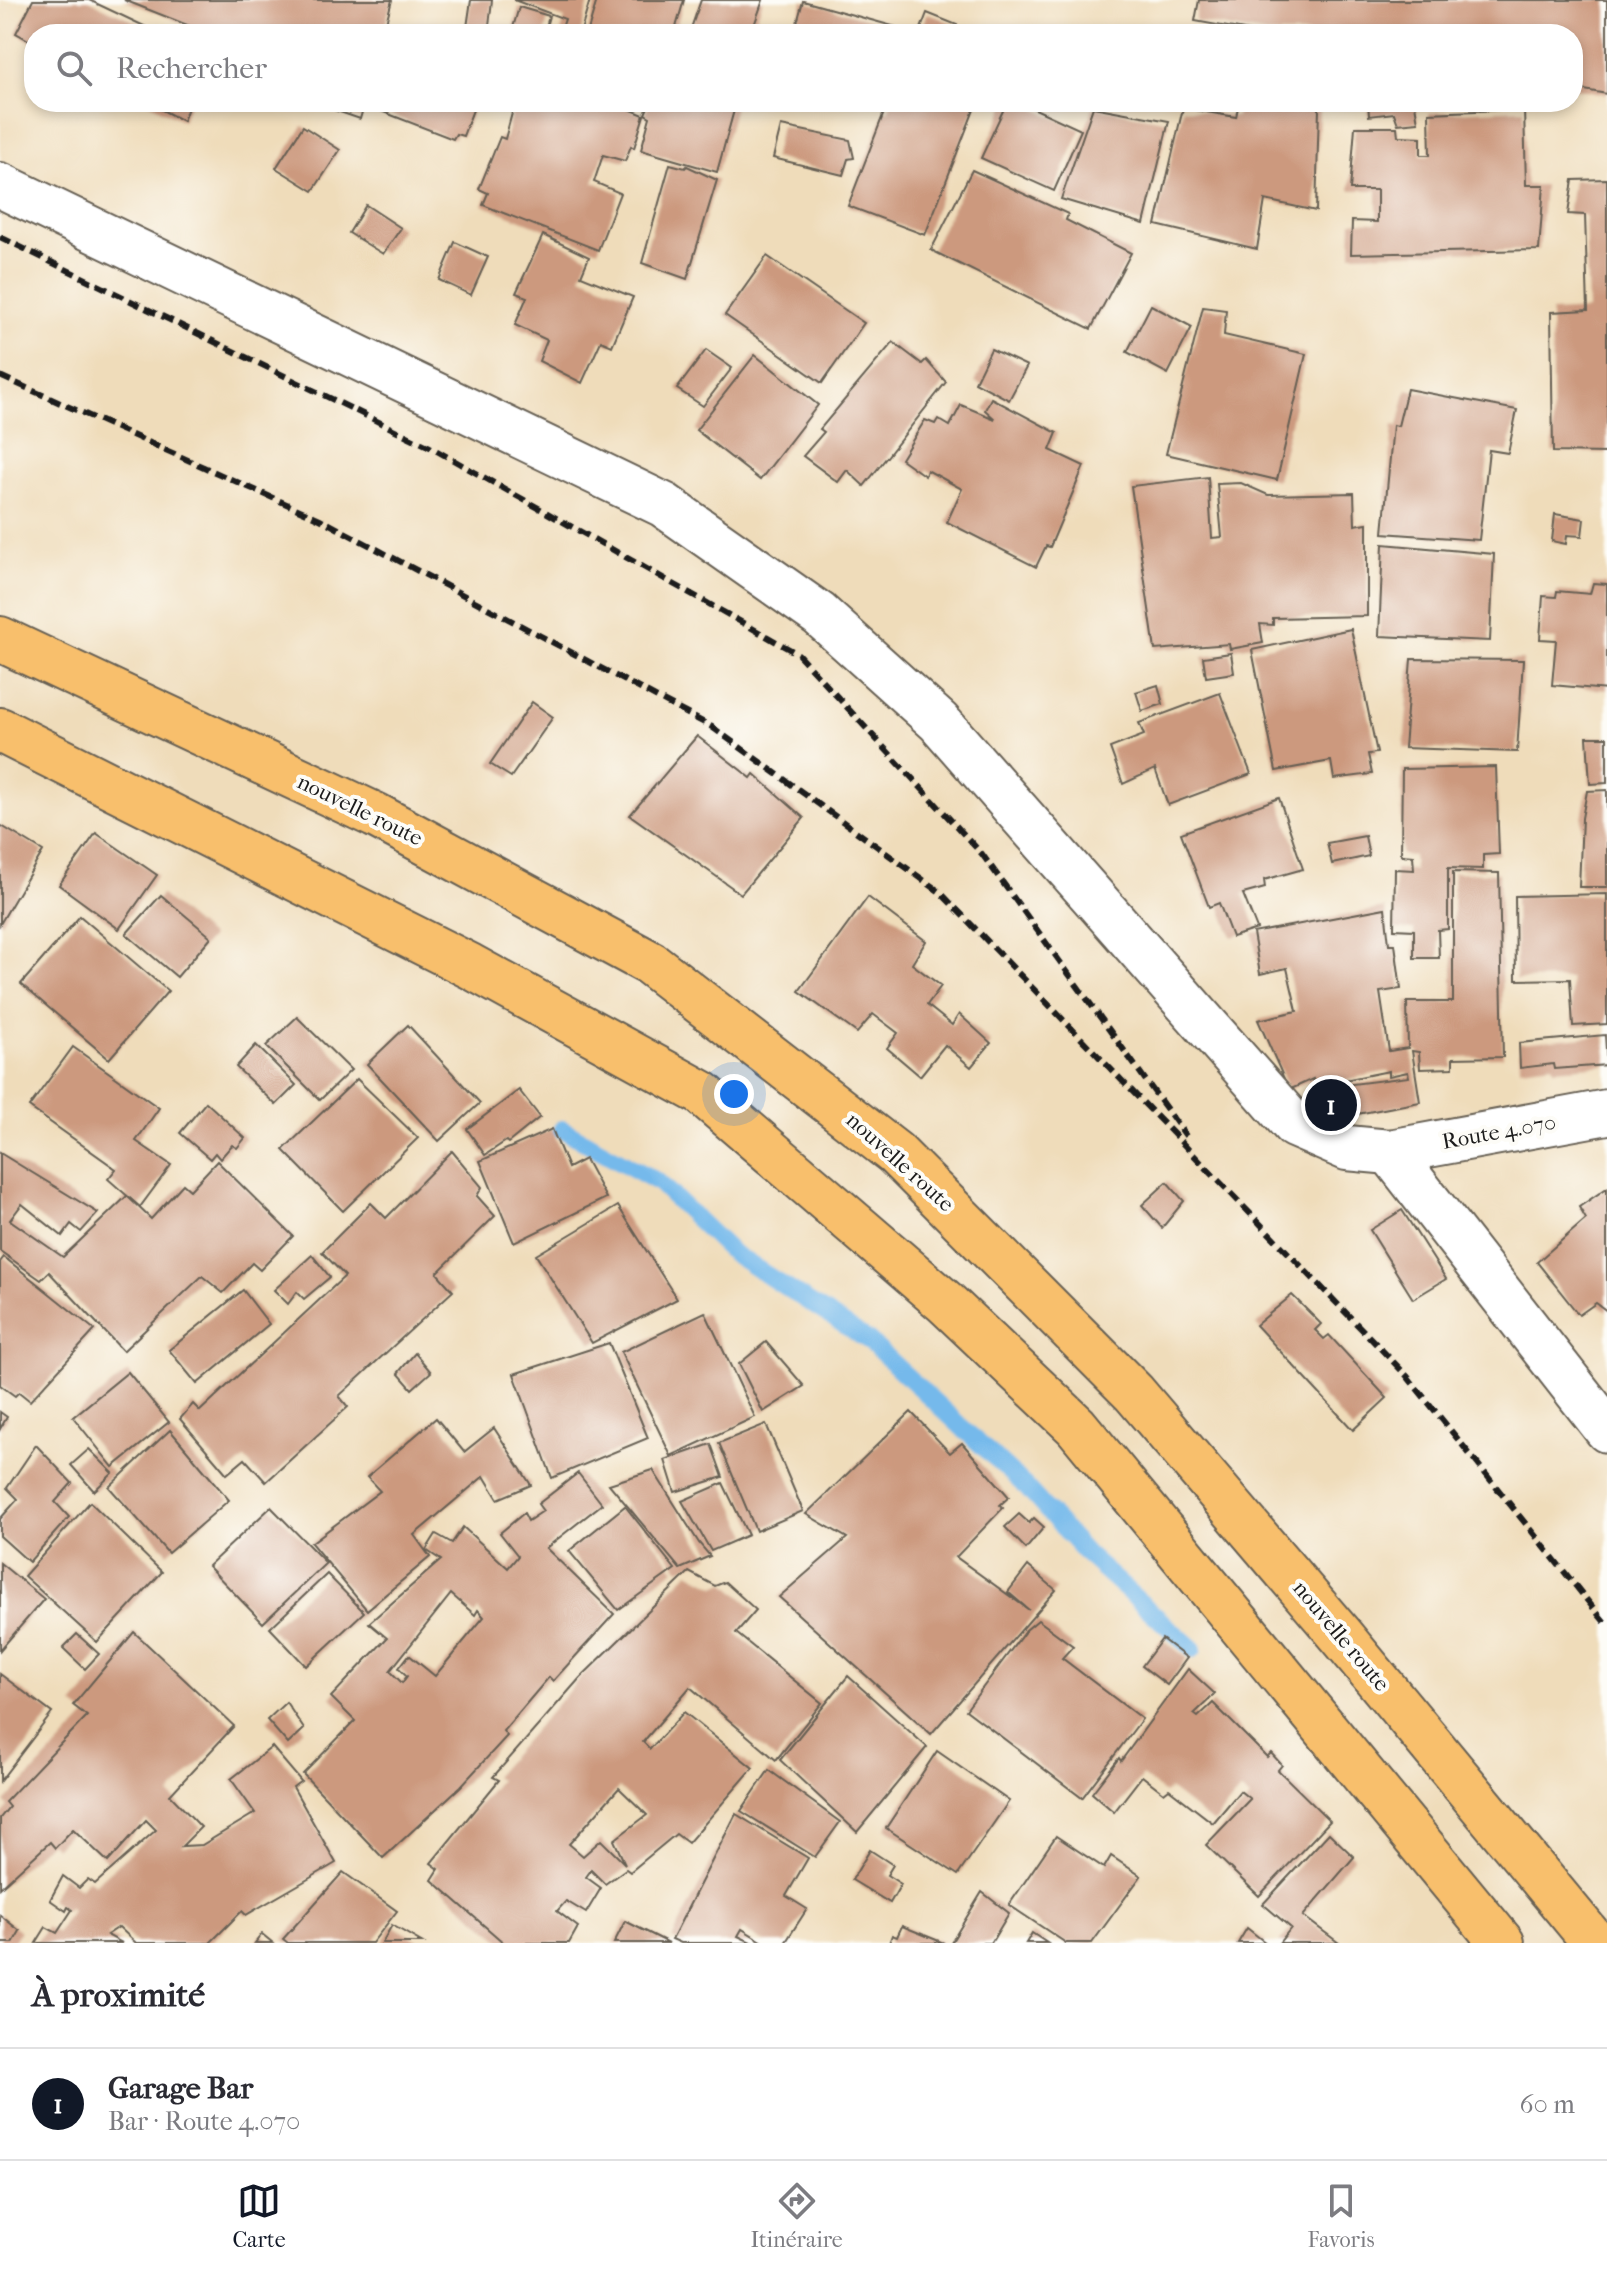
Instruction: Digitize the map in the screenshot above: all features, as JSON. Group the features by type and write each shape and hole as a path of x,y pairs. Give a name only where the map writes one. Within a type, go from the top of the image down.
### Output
{"highway":[{"name":"nouvelle route","path":"0,639 375,815 650,963 895,1153 1134,1393 1595,1943"},
{"path":"0,730 470,966 702,1093 945,1302 1076,1426 1495,1933 1541,1878"}],"street":[{"name":"Route 4.070","path":"0,185 664,505 819,614 939,722 1294,1125 1347,1148 1390,1152 1607,1112"},
{"path":"1390,1152 1607,1430"}],"building":[{"path":"33,0 89,0 140,24 24,24 24,37 16,33"},
{"path":"124,0 392,0 386,24 185,24"},
{"path":"471,0 492,0 489,24 467,24"},
{"path":"514,0 590,0 583,24 563,24 565,19"},
{"path":"597,0 684,0 677,24 590,24"},
{"path":"701,0 763,0 755,24 693,24"},
{"path":"1199,0 1607,0 1607,94 1583,90 1583,24 1211,24 1195,21"},
{"path":"803,1 885,24 797,24"},
{"path":"519,7 549,16 547,24 514,24"},
{"path":"927,13 954,24 923,24"},
{"path":"166,112 186,112 183,121"},
{"path":"340,112 362,112 360,119"},
{"path":"383,112 472,112 463,136 456,134 453,139"},
{"path":"512,112 637,112 644,115 634,148 631,146 625,161 603,155 594,182 620,193 598,250 483,205 488,193 479,189 500,137 505,139"},
{"path":"734,112 717,172 641,150 650,117 645,114"},
{"path":"884,112 973,112 925,235 848,206"},
{"path":"1002,112 1042,112 1081,130 1054,191 981,158"},
{"path":"1091,112 1120,112 1169,121 1144,224 1061,199"},
{"path":"1182,112 1236,117 1237,112 1319,112 1316,211 1265,200 1257,249 1156,225"},
{"path":"1369,112 1416,112 1418,122 1398,124 1394,113 1369,116"},
{"path":"1524,112 1526,185 1544,185 1539,250 1351,254 1352,221 1377,222 1377,190 1350,190 1355,127 1397,127 1398,136 1421,137 1421,155 1430,155 1429,113"},
{"path":"303,126 340,150 313,191 276,168"},
{"path":"781,126 850,140 854,158 848,159 843,175 773,158"},
{"path":"670,164 687,166 717,180 687,279 642,263"},
{"path":"972,170 1068,214 1066,220 1131,253 1091,329 931,250"},
{"path":"1607,179 1607,453 1553,452 1551,312 1588,310 1585,215 1568,214 1573,180"},
{"path":"366,205 401,228 383,254 349,233"},
{"path":"543,235 589,257 581,276 633,297 612,346 601,341 582,383 539,361 547,340 515,325 527,297 516,293"},
{"path":"455,242 488,257 471,295 439,280"},
{"path":"767,256 864,323 822,383 725,315"},
{"path":"1151,305 1192,327 1168,374 1127,352"},
{"path":"1203,307 1226,310 1224,335 1306,354 1277,480 1166,454"},
{"path":"893,342 922,364 926,360 946,382 864,486 847,470 838,482 803,456 824,432 820,429"},
{"path":"991,349 1027,366 1009,400 975,382"},
{"path":"706,350 732,368 703,406 677,389"},
{"path":"755,355 818,405 760,480 696,430"},
{"path":"1407,389 1517,410 1508,453 1489,450 1479,540 1383,533 1393,425 1398,426"},
{"path":"991,398 1057,433 1050,450 1084,466 1050,547 1046,546 1036,567 947,522 962,489 927,470 925,476 901,459 925,420 935,424 938,419 950,426 961,405 995,419 985,410"},
{"path":"1208,477 1212,538 1222,537 1217,484 1241,483 1268,495 1354,493 1355,525 1367,523 1367,616 1273,618 1273,625 1260,624 1263,643 1230,649 1229,644 1155,650 1131,486"},
{"path":"1555,514 1584,519 1582,536 1567,535 1566,544 1552,541"},
{"path":"1383,544 1494,554 1490,641 1379,636"},
{"path":"1593,583 1607,584 1607,690 1552,685 1556,640 1540,639 1543,596 1556,597 1557,591 1590,594"},
{"path":"1351,629 1377,753 1368,754 1372,774 1334,779 1331,761 1276,771 1252,650"},
{"path":"1231,653 1234,673 1206,677 1203,657"},
{"path":"1411,659 1523,660 1517,752 1404,748"},
{"path":"1158,685 1163,704 1142,711 1136,692"},
{"path":"1220,693 1251,774 1168,805 1155,769 1123,784 1110,748 1144,735 1139,723"},
{"path":"532,702 553,717 511,777 490,764"},
{"path":"697,736 751,778 754,774 804,818 741,894 630,815"},
{"path":"1587,737 1607,737 1607,783 1590,784"},
{"path":"1496,767 1499,854 1483,855 1483,869 1448,868 1448,929 1438,930 1439,958 1414,958 1414,930 1394,929 1395,869 1414,870 1413,856 1401,855 1402,769"},
{"path":"1607,790 1607,887 1579,887 1582,818 1587,791"},
{"path":"1279,798 1303,869 1264,880 1265,888 1243,894 1257,929 1232,937 1219,903 1209,907 1181,833"},
{"path":"0,825 43,851 0,924"},
{"path":"96,833 157,875 119,929 59,885"},
{"path":"1365,836 1369,856 1332,864 1327,843"},
{"path":"1453,872 1499,873 1503,1057 1453,1058 1453,1068 1420,1069 1419,1052 1412,1051 1420,1102 1347,1116 1344,1085 1409,1077 1408,1072 1389,1076 1389,1071 1315,1086 1313,1079 1289,1090 1258,1020 1297,1011 1287,968 1260,974 1253,933 1385,908 1389,944 1395,944 1401,989 1380,992 1389,1051 1408,1048 1407,1002 1453,1002"},
{"path":"1607,894 1607,1024 1573,1026 1570,979 1516,980 1515,896"},
{"path":"161,895 211,937 177,977 126,934"},
{"path":"868,897 926,941 912,964 941,986 927,1005 952,1025 959,1014 991,1043 971,1067 945,1045 920,1076 887,1048 898,1033 873,1014 857,1033 799,991"},
{"path":"80,916 168,991 109,1059 21,984"},
{"path":"297,1017 351,1070 320,1100 266,1046"},
{"path":"408,1025 480,1103 439,1141 367,1064"},
{"path":"1605,1035 1607,1065 1554,1069 1553,1064 1520,1068 1519,1043"},
{"path":"256,1045 296,1085 276,1105 236,1067"},
{"path":"73,1047 159,1108 136,1141 171,1165 140,1207 108,1179 116,1169 29,1107"},
{"path":"357,1079 418,1138 343,1211 283,1150"},
{"path":"519,1090 540,1117 508,1143 506,1141 485,1155 467,1129"},
{"path":"1339,1091 1343,1115 1322,1119 1318,1094"},
{"path":"206,1102 245,1138 237,1148 232,1145 220,1159 215,1153 210,1159 180,1133"},
{"path":"552,1129 568,1168 585,1159 606,1198 514,1243 480,1161"},
{"path":"452,1151 482,1187 477,1196 495,1216 437,1273 453,1291 339,1396 348,1407 266,1482 245,1459 227,1474 180,1419 193,1404 200,1411 345,1276 322,1252 371,1203 386,1218"},
{"path":"0,1153 98,1213 81,1232 71,1224 62,1236 22,1204 10,1220 63,1257 127,1196 151,1219 183,1184 190,1190 217,1161 293,1236 260,1270 252,1263 223,1293 202,1276 123,1351 49,1272 41,1280 0,1251"},
{"path":"1167,1182 1184,1201 1162,1228 1142,1205"},
{"path":"1607,1188 1607,1311 1596,1303 1579,1315 1537,1262 1586,1219 1579,1207"},
{"path":"618,1206 677,1299 592,1343 536,1255"},
{"path":"1402,1210 1446,1279 1413,1299 1370,1230"},
{"path":"312,1255 330,1277 304,1299 297,1292 288,1304 274,1290"},
{"path":"4,1257 95,1330 30,1401 19,1392 15,1396 0,1385 0,1262"},
{"path":"243,1290 269,1324 197,1384 169,1350"},
{"path":"1292,1295 1321,1324 1315,1330 1324,1339 1329,1335 1387,1398 1353,1430 1256,1325"},
{"path":"705,1312 755,1417 671,1456 621,1352"},
{"path":"766,1342 804,1386 763,1412 739,1364"},
{"path":"609,1343 648,1438 552,1478 514,1374"},
{"path":"415,1353 431,1372 412,1389 398,1373"},
{"path":"128,1372 169,1422 113,1467 73,1417"},
{"path":"0,1412 7,1417 0,1429"},
{"path":"911,1412 950,1453 962,1443 1009,1497 1000,1505 1003,1508 956,1557 1029,1610 1008,1592 1028,1566 1056,1590 931,1734 779,1597 847,1538 806,1514"},
{"path":"436,1418 464,1452 494,1428 531,1485 498,1499 484,1476 414,1535 430,1557 367,1610 311,1543 380,1491 367,1477"},
{"path":"766,1424 803,1511 756,1531 719,1443"},
{"path":"170,1430 229,1500 168,1553 109,1487"},
{"path":"711,1444 723,1477 675,1492 665,1460"},
{"path":"36,1445 72,1483 55,1502 69,1517 29,1562 0,1536 0,1519 18,1499 7,1488"},
{"path":"89,1449 113,1473 94,1491 71,1465"},
{"path":"653,1470 710,1556 680,1569 609,1484"},
{"path":"578,1473 602,1504 546,1548 614,1614 553,1681 549,1677 503,1731 507,1736 461,1786 383,1858 303,1774 355,1721 331,1697 387,1638 369,1623 441,1560 426,1550 436,1534 452,1543 463,1527 508,1568 518,1556 500,1533 524,1513 528,1521 543,1511 538,1504","holes":["451,1594 475,1615 478,1610 484,1617 435,1676 409,1655 399,1668 407,1676 402,1683 390,1671"]},
{"path":"723,1483 748,1535 711,1551 682,1501"},
{"path":"90,1502 162,1572 97,1642 24,1576"},
{"path":"625,1506 675,1569 618,1610 569,1551"},
{"path":"271,1507 326,1563 263,1623 208,1566"},
{"path":"1019,1514 1029,1523 1034,1518 1044,1527 1026,1549 1005,1527"},
{"path":"0,1563 44,1599 0,1650"},
{"path":"689,1572 715,1586 725,1582 756,1610 736,1633 822,1703 776,1760 690,1687 643,1742 650,1749 684,1712 753,1768 688,1843 676,1834 630,1872 626,1869 605,1884 591,1870 586,1877 601,1888 586,1913 566,1901 557,1911 578,1927 569,1943 504,1943 432,1880 439,1869 431,1863 499,1780 493,1777 580,1678","holes":["619,1788 647,1815 614,1840 625,1864 601,1840 583,1856 569,1844"]},
{"path":"327,1574 364,1612 306,1666 270,1628"},
{"path":"1038,1620 1073,1646 1062,1658 1142,1719 1082,1798 966,1710 1026,1630"},
{"path":"134,1632 234,1726 170,1795 201,1827 182,1846 202,1845 255,1813 231,1779 272,1747 301,1781 293,1787 336,1863 246,1915 242,1911 210,1943 136,1943 119,1927 107,1935 122,1943 36,1943 46,1927 57,1933 72,1910 68,1907 66,1911 50,1900 63,1876 79,1888 88,1879 95,1884 156,1830 146,1820 108,1862 73,1829 55,1848 50,1842 0,1888 0,1818 9,1807 5,1802 87,1716 73,1705"},
{"path":"77,1634 99,1654 85,1669 63,1648"},
{"path":"1162,1639 1187,1658 1167,1685 1142,1666"},
{"path":"1188,1669 1215,1694 1194,1714 1198,1717 1213,1703 1267,1757 1271,1753 1282,1765 1278,1770 1330,1821 1259,1896 1206,1845 1250,1799 1240,1791 1213,1823 1169,1789 1164,1793 1142,1776 1114,1812 1092,1793 1119,1758 1121,1761"},
{"path":"0,1674 52,1713 0,1781"},
{"path":"848,1676 927,1747 857,1832 780,1760"},
{"path":"286,1702 304,1729 288,1744 267,1720"},
{"path":"937,1751 1009,1801 958,1875 886,1828"},
{"path":"769,1770 840,1822 815,1857 741,1811"},
{"path":"736,1814 808,1858 786,1896 807,1909 785,1943 765,1943 742,1929 738,1936 753,1943 681,1943 672,1939"},
{"path":"1329,1833 1354,1857 1303,1916 1339,1943 1279,1943 1291,1928 1263,1904"},
{"path":"1056,1836 1104,1868 1111,1856 1141,1876 1092,1943 1066,1943 1009,1905"},
{"path":"870,1850 893,1865 887,1875 901,1884 890,1903 852,1880"},
{"path":"343,1872 397,1911 372,1943 288,1943 283,1939"},
{"path":"982,1892 1009,1913 991,1943 951,1943"},
{"path":"0,1915 20,1931 13,1943 0,1943"},
{"path":"625,1921 669,1943 614,1943"},
{"path":"392,1925 423,1943 382,1943"},
{"path":"902,1926 944,1943 889,1943 892,1935 897,1937"},
{"path":"1247,1928 1266,1943 1238,1943"},
{"path":"1032,1933 1047,1943 1026,1943"},
{"path":"262,1934 273,1943 255,1943"}],"waterway":[{"path":"562,1129 658,1182 731,1252 869,1341 1025,1486 1087,1555 1193,1649"}],"railway":[{"path":"0,237 430,447 798,654 982,854 1186,1136"},
{"path":"0,376 320,519 712,727 940,892 1407,1376 1607,1625"}],"place":[{"name":"Garage Bar","path":"1331,1105"}]}
